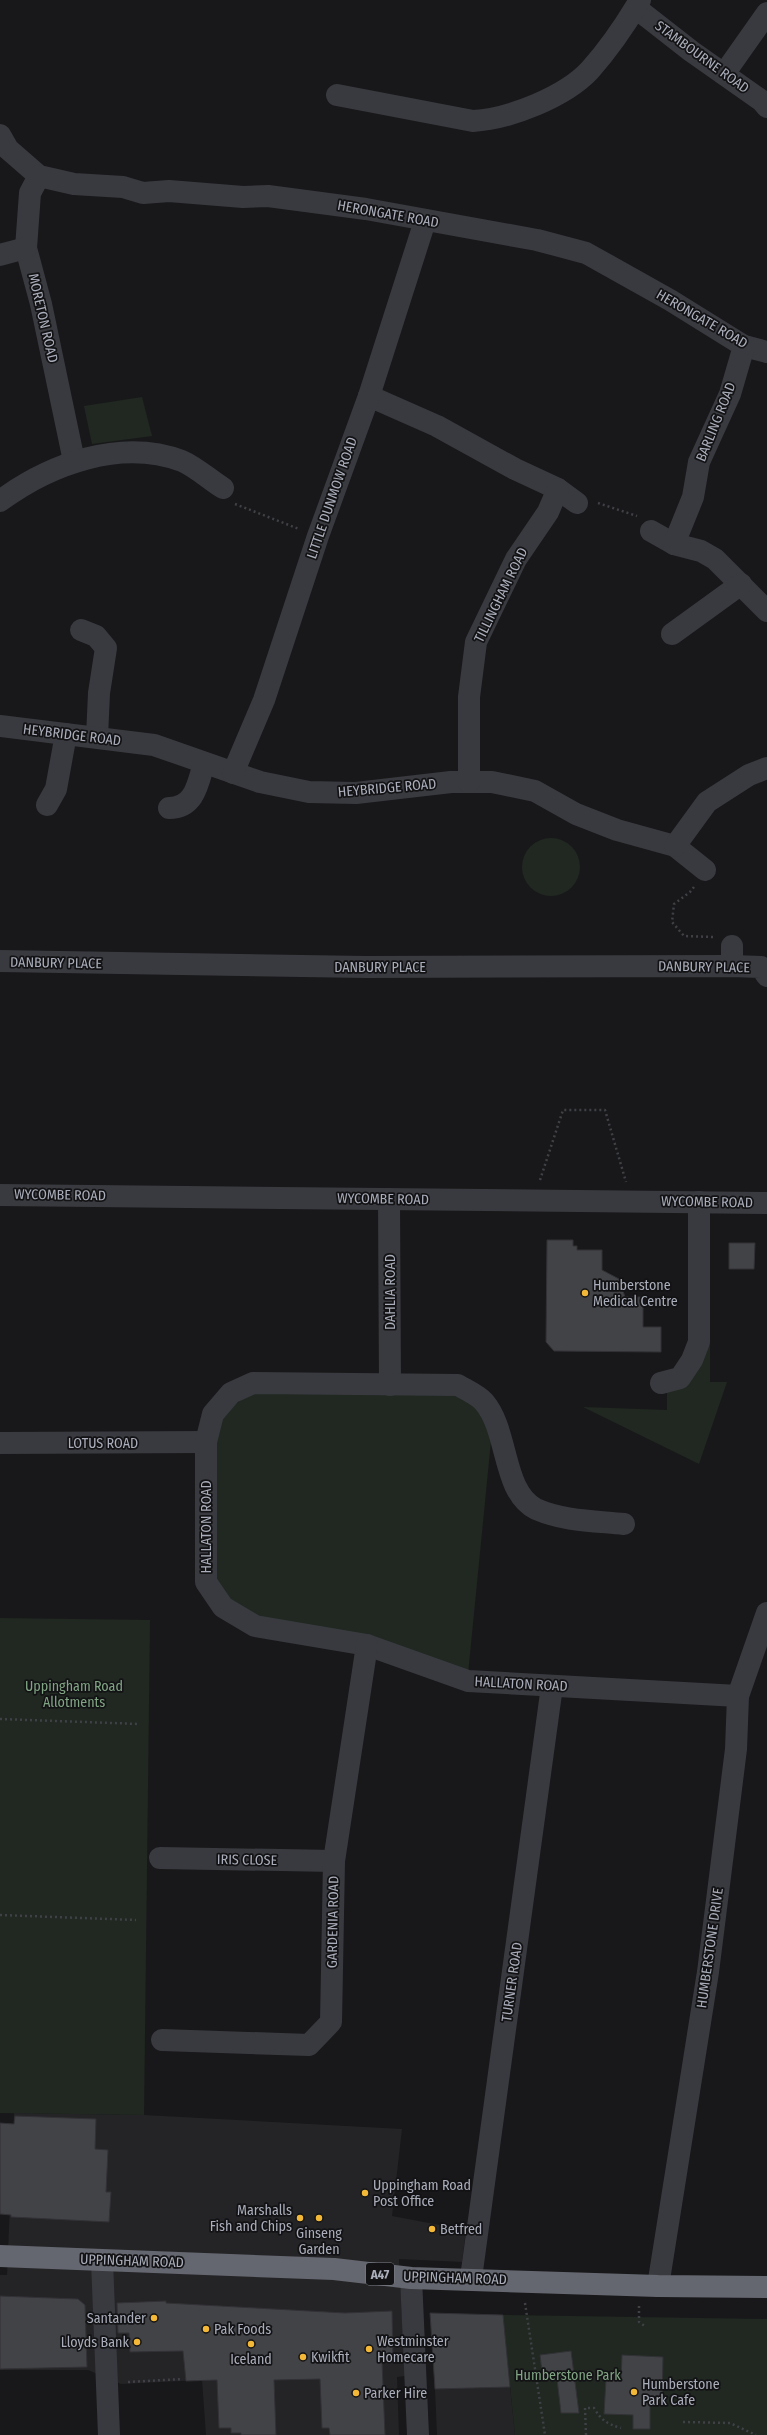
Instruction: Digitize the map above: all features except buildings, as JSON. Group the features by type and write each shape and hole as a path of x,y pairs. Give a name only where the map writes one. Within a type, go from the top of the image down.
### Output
{"highway":[{"name":"UPPINGHAM ROAD","path":"0,2256 102,2261 334,2268 411,2278 471,2278 658,2286 767,2287"}],"street":[{"path":"337,95 473,121 490,120 507,116 556,95 589,71 638,4"},
{"name":"STAMBOURNE ROAD","path":"638,4 724,74 762,101 767,107"},
{"path":"724,74 767,13"},
{"name":"HERONGATE ROAD","path":"0,135 8,149 39,176 74,184 123,187 143,193 169,191 243,197 268,196 366,209 425,221 537,240 586,253 670,300 744,346 767,352"},
{"name":"MORETON ROAD","path":"39,176 30,193 26,248 41,304 74,461"},
{"name":"LITTLE DUNMOW ROAD","path":"233,773 264,700 318,536 369,396 425,221"},
{"path":"0,255 26,248"},
{"name":"BARLING ROAD","path":"674,544 693,497 699,462 730,394 744,346"},
{"path":"369,396 437,426 527,475 558,489 578,503"},
{"path":"0,500 11,492 74,461 117,453 147,452 183,462 223,488"},
{"name":"TILLINGHAM ROAD","path":"469,782 469,697 476,642 516,560 548,512 558,489"},
{"path":"651,531 674,544 701,551 715,559 767,611"},
{"path":"672,634 741,584"},
{"path":"81,630 96,636 106,648 100,694 97,737"},
{"name":"HEYBRIDGE ROAD","path":"0,726 154,745 260,782 309,792 356,793 451,782 492,782 535,791 576,814 617,830 675,846 705,870"},
{"path":"47,805 56,789 66,734"},
{"path":"169,808 180,808 189,802 196,790 204,763"},
{"path":"675,846 707,802 749,775 767,768"},
{"name":"DANBURY PLACE","path":"0,960 366,967 732,956 764,972"},
{"name":"WYCOMBE ROAD","path":"0,1195 767,1203"},
{"name":"DAHLIA ROAD","path":"390,1199 390,1385"},
{"path":"661,1383 680,1378 692,1360 699,1342 699,1202"},
{"name":"HALLATON ROAD","path":"624,1524 571,1519 536,1508 516,1490 500,1429 484,1401 458,1385 253,1383 231,1393 213,1414 206,1442 206,1582 223,1607 255,1626 367,1645 468,1682 738,1696"},
{"name":"LOTUS ROAD","path":"0,1443 206,1442"},
{"name":"HUMBERSTONE DRIVE","path":"658,2286 708,1972 736,1749 738,1696 767,1613"},
{"name":"GARDENIA ROAD","path":"162,2040 309,2045 331,2022 334,1861 367,1645"},
{"name":"TURNER ROAD","path":"471,2278 552,1686"},
{"name":"IRIS CLOSE","path":"160,1858 334,1861"},
{"path":"102,2261 109,2435"},
{"path":"411,2278 418,2435"}],"path":[{"path":"223,488 220,498 318,536"},
{"path":"578,503 584,498 654,522 651,531"},
{"path":"705,870 690,892 674,904 672,922 684,936 712,936 732,956"},
{"path":"533,1200 563,1110 605,1110 632,1201"},
{"path":"0,1719 140,1724"},
{"path":"0,1915 136,1920"},
{"path":"522,2280 545,2435"},
{"path":"107,2383 183,2379"},
{"path":"586,2435 585,2408 594,2408 600,2418 621,2428"},
{"path":"683,2422 730,2423 756,2435"}],"shaded area":[{"path":"14,2113 144,2115 402,2129 392,2216 466,2230 462,2262 399,2259 405,2376 397,2377 399,2435 206,2435 202,2380 121,2384 88,2370 0,2370 0,2275 7,2275"},
{"path":"510,2387 515,2435 437,2435 435,2389"}],"green space":[{"path":"142,397 152,436 92,444 84,406"},
{"path":"545,838 557,838 572,846 580,861 580,873 572,888 557,896 545,896 530,888 522,873 522,861 530,846"},
{"path":"710,1344 710,1382 727,1382 699,1464 583,1407 667,1410 667,1390 700,1367"},
{"path":"255,1389 456,1392 477,1405 492,1431 468,1674 258,1620 226,1602 212,1581 212,1444 219,1417"},
{"name":"Uppingham Road Allotments","path":"0,1618 150,1620 144,2115 0,2113"},
{"name":"Humberstone Park","path":"503,2315 767,2319 767,2435 515,2435"}],"place":[{"name":"Humberstone Medical Centre","path":"585,1293"},
{"name":"Uppingham Road Post Office","path":"365,2193"},
{"name":"Marshalls Fish and Chips","path":"300,2218"},
{"name":"Ginseng Garden","path":"319,2218"},
{"name":"Betfred","path":"432,2229"},
{"name":"Santander","path":"154,2318"},
{"name":"Pak Foods","path":"206,2329"},
{"name":"Lloyds Bank","path":"137,2342"},
{"name":"Iceland","path":"251,2344"},
{"name":"Westminster Homecare","path":"369,2349"},
{"name":"Kwikfit","path":"303,2357"},
{"name":"Humberstone Park Cafe","path":"634,2392"},
{"name":"Parker Hire","path":"356,2393"}]}
